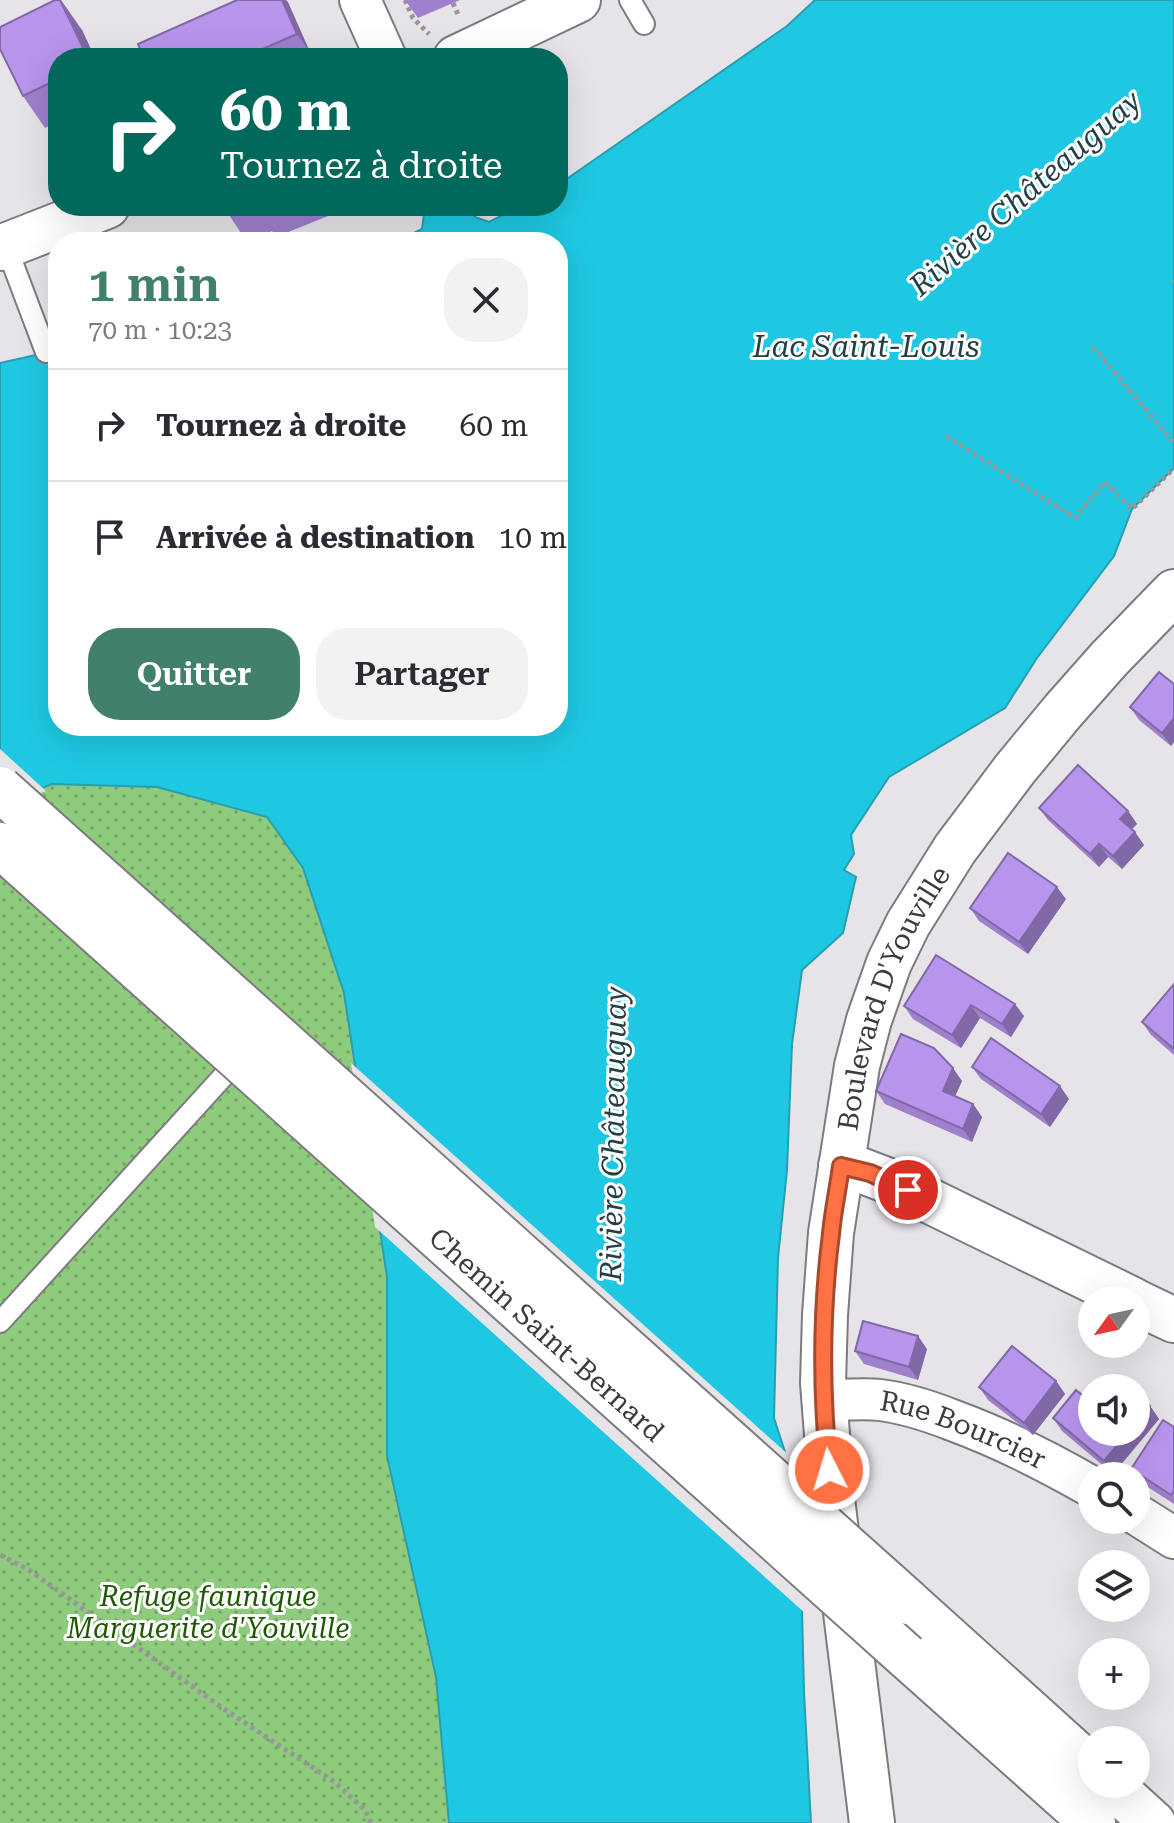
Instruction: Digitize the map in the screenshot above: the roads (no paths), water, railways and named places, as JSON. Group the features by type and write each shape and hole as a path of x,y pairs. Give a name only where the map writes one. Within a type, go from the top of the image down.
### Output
{"street":[{"path":"360,0 382,48"},
{"path":"464,48 578,0"},
{"path":"3,247 82,216"},
{"name":"Boulevard D'Youville","path":"872,1823 832,1499 823,1363 829,1252 857,1066 889,963 908,924 955,849 1015,769 1109,659 1174,592"},
{"name":"Chemin Saint-Bernard","path":"0,789 1078,1755"},
{"name":"Chemin Saint-Bernard","path":"0,845 1093,1823"},
{"path":"841,1166 889,1181 1103,1286"},
{"path":"1150,1309 1174,1320"},
{"name":"Rue Bourcier","path":"824,1401 884,1400 931,1412 984,1432 1078,1479"},
{"path":"1150,1523 1174,1538"},
{"path":"1125,1798 1153,1823"}],"lane":[{"path":"630,0 644,24"},
{"path":"3,247 46,352"},
{"path":"0,1322 239,1059"}],"water":[{"name":"Lac Saint-Louis","path":"815,0 1174,0 1174,468 1132,509 1114,556 1037,658 1005,708 889,777 851,835 854,854 844,870 856,877 843,933 802,970 792,1044 787,1170 778,1258 774,1418 785,1452 802,1610 811,1823 449,1823 436,1677 387,1456 387,1277 344,993 303,868 267,817 157,787 52,784 0,805 0,363 48,352 48,736 568,736 568,232 416,232 422,229 424,216 475,216 489,222 501,216 568,216 568,178 787,26"}],"water label":[{"name":"Rivière Châteauguay","path":"1025,193"},
{"name":"Rivière Châteauguay","path":"613,1134"}],"park label":[{"name":"Refuge faunique Marguerite d'Youville","path":"208,1612"}]}
